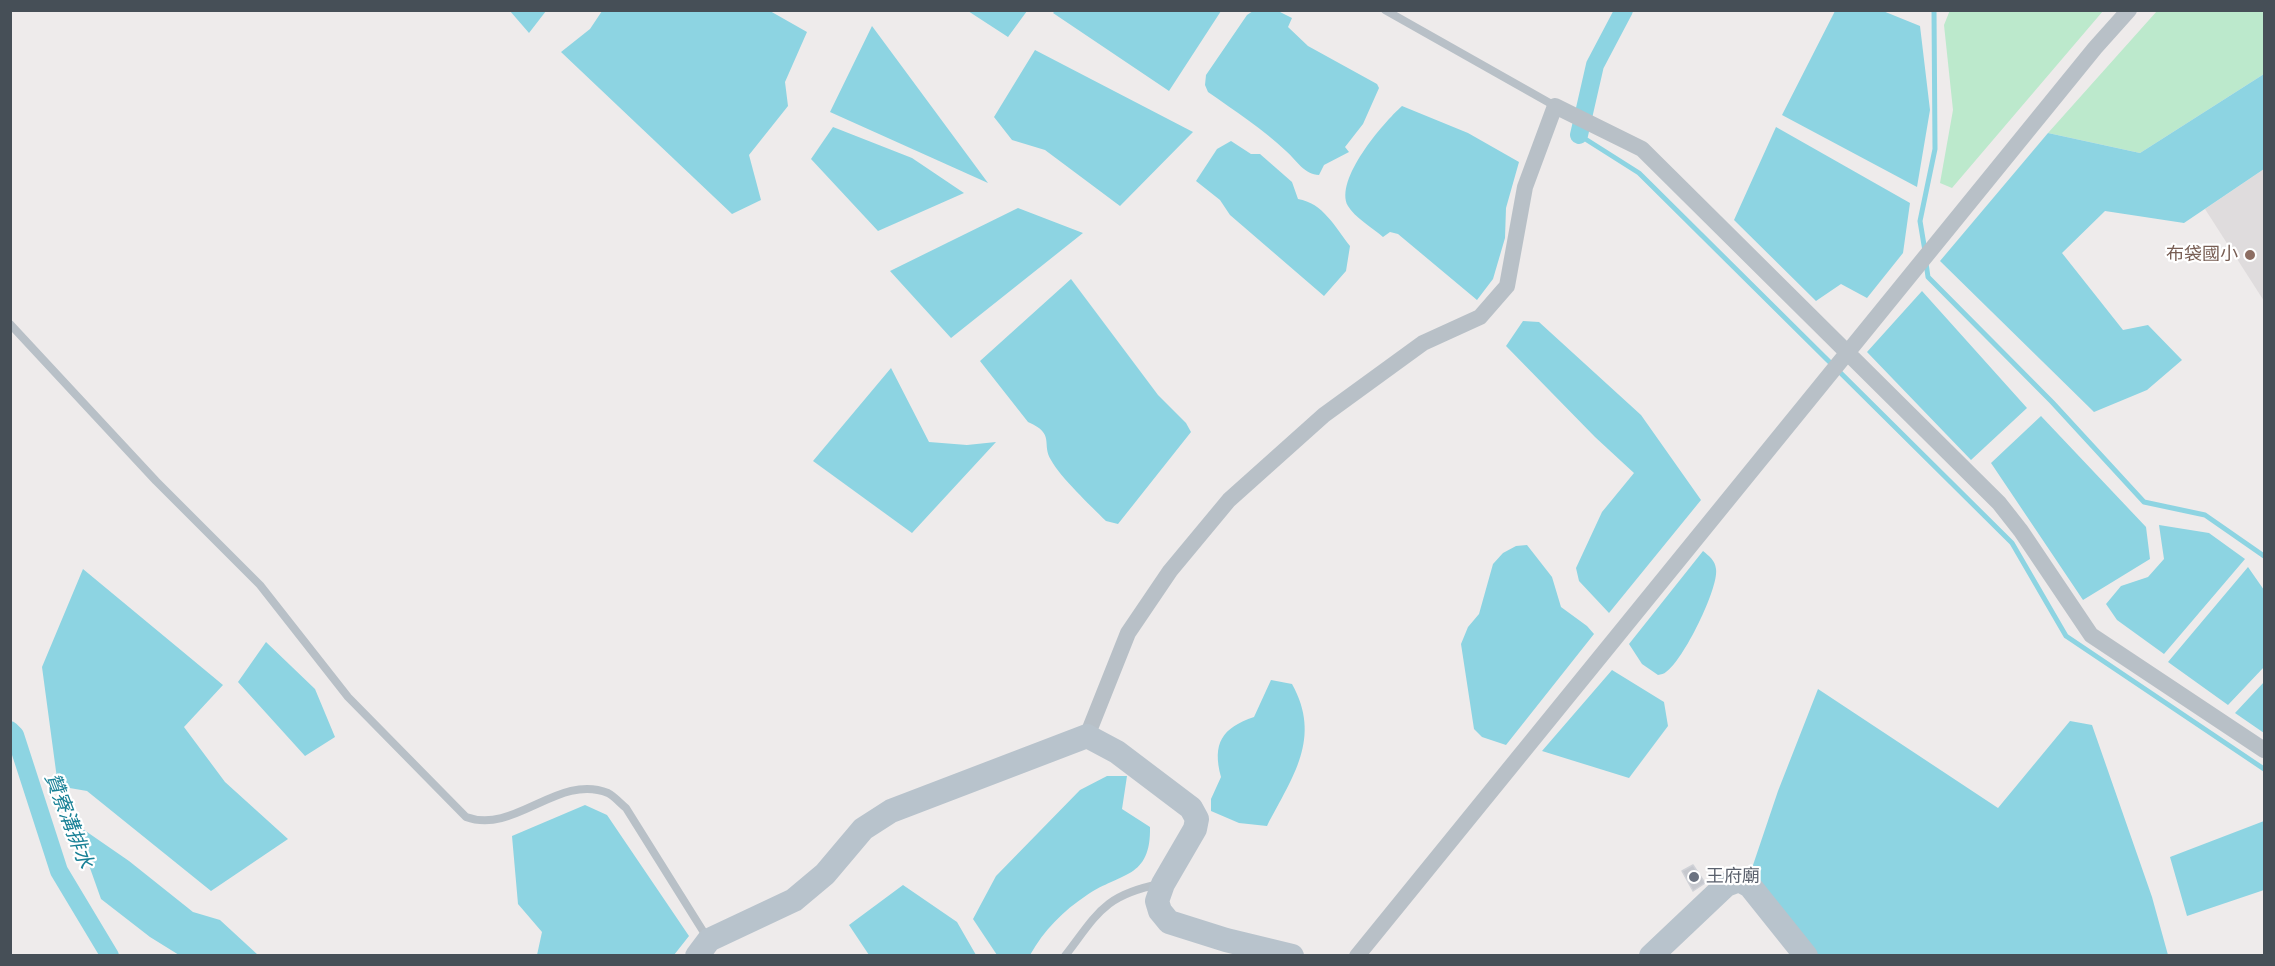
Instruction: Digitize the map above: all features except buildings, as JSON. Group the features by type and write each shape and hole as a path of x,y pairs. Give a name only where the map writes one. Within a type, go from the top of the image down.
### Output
{"street":[{"path":"1357,956 1845,352 2095,48 2129,10"},
{"path":"703,948 794,900 825,874 863,829 891,811 1087,736 1128,633 1170,572 1229,500 1324,415 1423,343 1480,318 1507,286 1525,187 1555,106 1642,149 1999,503 2021,531 2091,635 2265,750"},
{"path":"1087,736 1117,752 1191,808 1197,819 1195,830 1163,884 1157,901 1160,911 1169,922 1226,940 1292,956"},
{"path":"1651,956 1726,885 1739,880 1750,886 1806,956"}],"lane":[{"path":"1385,10 1555,106"},
{"path":"10,324 156,481 260,585 348,697 466,817 480,822 499,820 563,793 586,789 609,794 626,808 703,948"},
{"path":"1065,956 1106,904 1130,890 1163,884"}],"shaded area":[{"name":"布袋國小","path":"2264,169 2264,301 2205,209"}],"green space":[{"path":"1950,10 2103,11 1952,188 1940,183 1953,110 1944,25"},
{"path":"2157,11 2264,11 2264,74 2140,153 2048,133"}],"water":[{"path":"510,11 546,11 529,33"},
{"path":"602,11 770,11 807,32 785,82 788,106 749,155 761,200 732,214 561,52 590,29"},
{"path":"968,11 1027,11 1008,37"},
{"path":"1055,11 1221,11 1169,91 1053,13"},
{"path":"1253,11 1278,11 1292,18 1288,27 1308,46 1377,84 1379,88 1363,124 1345,147 1349,152 1324,165 1319,175 1305,170 1268,135 1208,92 1205,85 1206,75 1247,15"},
{"path":"1835,11 1883,11 1920,26 1930,110 1917,187 1782,115"},
{"path":"872,26 988,183 830,112"},
{"path":"1035,50 1193,132 1120,206 1045,150 1012,140 994,117"},
{"path":"2264,74 2264,169 2184,223 2105,211 2062,253 2123,330 2148,325 2182,360 2147,390 2094,412 1940,261 2048,133 2140,153"},
{"path":"1402,106 1468,133 1519,162 1506,208 1505,238 1493,279 1477,300 1398,234 1390,232 1383,237 1348,206 1346,195 1348,182 1354,167 1373,138"},
{"path":"833,127 912,158 964,193 878,231 811,159"},
{"path":"1776,127 1910,203 1903,253 1867,298 1841,284 1816,301 1734,220"},
{"path":"1231,141 1251,154 1260,154 1292,182 1298,199 1315,205 1334,224 1350,246 1346,271 1324,296 1230,215 1220,200 1196,181 1217,149"},
{"path":"1018,208 1083,233 951,338 890,271"},
{"path":"1071,279 1158,395 1186,423 1191,432 1118,524 1106,521 1062,475 1048,454 1045,435 1037,426 1028,422 980,361"},
{"path":"1922,291 2027,408 1971,460 1867,352"},
{"path":"1523,321 1539,322 1641,415 1701,500 1609,613 1579,581 1576,568 1602,512 1634,473 1595,437 1506,346"},
{"path":"891,368 929,442 967,445 996,442 912,533 813,461"},
{"path":"2041,416 2146,527 2150,559 2083,600 1991,463"},
{"path":"2159,525 2209,533 2245,559 2164,654 2117,620 2106,604 2121,586 2148,577 2164,559"},
{"path":"1527,545 1552,577 1561,607 1594,634 1506,745 1482,737 1474,729 1461,644 1468,627 1479,614 1493,564 1503,553 1516,546"},
{"path":"1703,551 1711,558 1716,569 1712,592 1681,654 1666,672 1658,675 1642,664 1629,644"},
{"path":"2248,567 2264,590 2264,667 2228,705 2168,662"},
{"path":"83,569 223,685 184,727 225,782 288,839 211,891 87,791 58,786 42,667"},
{"path":"266,642 315,689 335,737 305,756 238,682"},
{"path":"1612,670 1664,702 1668,726 1629,778 1542,751"},
{"path":"1271,680 1292,684 1301,704 1304,739 1301,756 1267,826 1239,823 1211,811 1211,799 1221,777 1219,746 1222,738 1234,726 1254,717"},
{"path":"2264,682 2264,733 2235,713"},
{"path":"1818,689 1998,808 2070,721 2092,725 2152,897 2168,955 1815,955 1751,871 1778,791"},
{"path":"1107,776 1127,776 1122,809 1150,827 1149,844 1145,856 1132,872 1087,895 1070,908 1048,929 1030,955 997,955 973,919 996,876 1080,790"},
{"path":"585,805 607,815 689,936 674,955 537,955 542,932 518,904 512,836"},
{"path":"2264,821 2264,890 2187,916 2170,857"},
{"path":"74,823 129,861 193,912 220,920 258,955 179,955 150,937 101,899"},
{"path":"903,885 957,922 976,955 869,955 849,925"}],"waterway":[{"path":"1579,135 1595,65 1624,10"},
{"path":"1925,251 1920,221 1935,149 1934,10"},
{"path":"1579,135 1639,173 2012,543 2066,636 2264,769"},
{"path":"1926,263 1928,277 2052,402 2144,502 2205,515 2264,556"},
{"name":"贊寮溝排水","path":"10,730 15,735 59,871 110,956"}],"place":[{"name":"布袋國小","path":"2250,255"},
{"name":"王府廟","path":"1694,877"}]}
